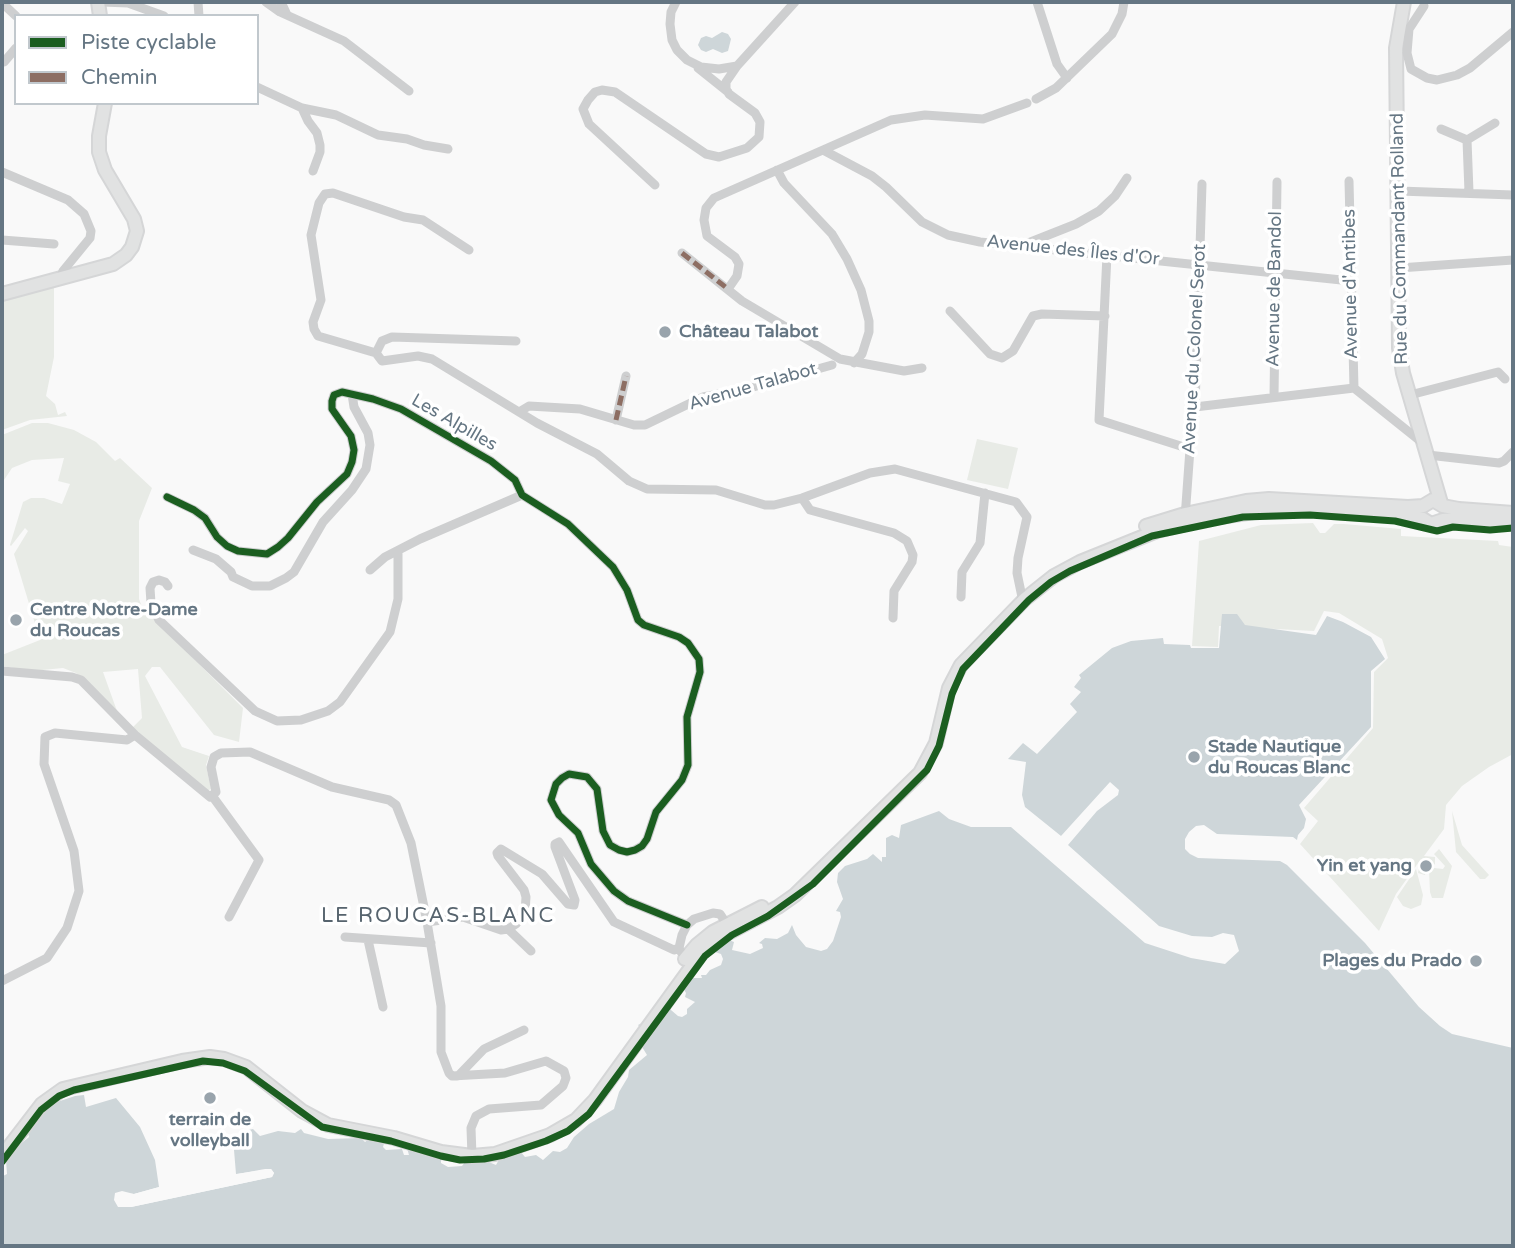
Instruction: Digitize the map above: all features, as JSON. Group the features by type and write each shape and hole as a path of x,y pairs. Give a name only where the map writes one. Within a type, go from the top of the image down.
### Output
{"main road":[{"name":"Rue du Commandant Rolland","path":"1404,2 1396,48 1399,348 1427,450 1430,474 1442,505"},
{"path":"2,294 113,264 126,255 135,240 134,219 105,170 99,152 104,105"},
{"name":"Rue du Commandant Rolland","path":"1424,509 1430,474"},
{"path":"2,1156 41,1104 63,1089 209,1057 246,1067 302,1111 328,1125 394,1138 452,1155 501,1144 548,1128 577,1109 591,1094 697,945 778,907 803,888 920,773 936,743 949,688 955,675 1021,598 1068,568 1186,518 1289,509 1424,509 1433,500 1442,505 1513,513"},
{"path":"1442,505 1445,513 1443,520"},
{"path":"1424,509 1431,524 1443,520 1513,523"},
{"path":"686,957 705,950 729,929"},
{"path":"2,1142 30,1105 59,1083 182,1053 212,1050 226,1052 253,1063 313,1110 329,1118 472,1152"}],"street":[{"path":"100,2 128,3 158,14"},
{"path":"266,2 287,15 344,41 409,91"},
{"path":"281,2 287,15"},
{"path":"655,185 589,124 583,109 595,92 614,92 706,154 719,157 747,148 756,141 760,132 760,122 755,113 677,50 672,40 670,24 671,12 676,2"},
{"path":"729,94 726,82 737,66 794,2"},
{"path":"1037,2 1057,64 1068,78"},
{"path":"728,289 737,276 739,264 735,257 707,236 704,220 706,208 714,198 891,120 925,116 983,119 1031,101 1056,88 1112,34 1122,14 1124,2"},
{"path":"1424,6 1409,29 1407,53 1411,69 1427,78 1437,80 1457,75 1470,68 1513,32"},
{"path":"4,62 14,50"},
{"path":"694,65 719,69 737,66"},
{"path":"259,88 302,108 336,115 378,135 448,149"},
{"path":"302,108 317,133 320,145 313,171"},
{"path":"1467,140 1495,123"},
{"path":"1441,129 1467,140"},
{"path":"1467,140 1469,192"},
{"name":"Avenue des Îles d'Or","path":"823,150 872,176 922,222 935,230 980,242 1351,281"},
{"path":"777,170 783,183 832,234 861,290 869,332 862,354 854,363"},
{"path":"2,172 68,200 84,214 91,231 90,238 63,271 60,279"},
{"path":"1021,246 1076,224 1099,211 1115,196 1127,178"},
{"name":"Avenue d'Antibes","path":"1349,181 1354,388"},
{"name":"Avenue de Bandol","path":"1274,397 1276,182"},
{"name":"Avenue du Colonel Serot","path":"1186,518 1189,449 1195,407 1202,184"},
{"path":"1399,191 1513,195"},
{"path":"469,250 423,219 404,217 333,192 325,194 318,203 311,235 321,300 313,322 314,329 318,336 376,353 387,362 418,356 432,359 537,423 597,454 629,481 647,489 716,490 765,505 781,504 870,473 895,469 1016,502 1027,517 1018,558 1021,598"},
{"path":"2,240 54,244"},
{"path":"682,253 742,301 840,359 904,371 922,368"},
{"path":"1107,255 1099,420 1189,449"},
{"path":"1399,266 1513,260"},
{"path":"950,311 990,354 1002,358 1013,351 1033,316 1105,316"},
{"path":"376,353 382,341 392,337 516,341"},
{"name":"Avenue Talabot","path":"519,412 529,406 580,409 634,425 645,425 703,397 832,365"},
{"path":"1410,395 1498,372 1505,379"},
{"path":"616,420 626,376"},
{"path":"1195,407 1354,388 1402,425 1427,450 1499,463 1513,452"},
{"path":"167,497 194,510 205,519 226,546 245,553 267,554 288,538 317,502 346,474 354,450 351,436 332,409 332,401 334,395 352,394 354,407 368,433 370,445 366,469 352,490 323,522 294,572 270,586 252,586 233,577 216,559 193,550"},
{"name":"Les Alpilles","path":"352,394 401,410 491,461 515,480 522,495 568,524 613,567 627,590 638,620 688,643 699,659 700,673 687,717 688,765 682,780 656,812 642,846 627,852 610,845 603,831 597,789 587,776 569,774 562,778 556,784 551,800 559,815 578,833 591,864 614,891 628,901 687,925"},
{"path":"537,423 535,414 543,408"},
{"path":"1402,425 1418,421"},
{"path":"961,597 962,572 980,544 985,493"},
{"path":"369,570 385,557 460,520 522,495"},
{"path":"802,498 810,510 894,533 907,541 913,555 912,562 894,591 893,618"},
{"path":"168,586 159,580 153,582 150,588 151,603 159,620 255,711 277,721 301,720 328,711 340,702 390,632 398,599 398,552"},
{"path":"2,671 81,680 135,736 208,796 213,797 259,860 229,917"},
{"path":"2,981 47,958 67,928 79,891 74,851 44,764 45,737 55,733 127,740 135,736"},
{"path":"213,797 216,792 211,763 214,757 221,753 250,752 332,787 389,800 396,805 411,844 427,922 441,1006 441,1052 449,1073 452,1076 505,1073 546,1061 564,1071 566,1078 563,1086 541,1105 489,1109 476,1116 471,1128 472,1152"},
{"path":"427,922 463,917 496,930 508,929 516,924 524,912 526,897 524,890 498,856 499,850 504,850 541,874 568,904 572,905 575,900 555,847 559,842 614,922 686,957 687,925 694,919 713,913 720,914 729,929"},
{"path":"508,929 531,951"},
{"path":"345,937 431,943"},
{"path":"368,940 383,1007"},
{"path":"458,1076 484,1049 524,1030"}],"shaded area":[{"path":"722,32 728,34 731,39 728,51 722,53 713,49 706,52 701,50 698,45 701,38 712,38"},
{"path":"54,285 54,357 46,396 55,404 58,415 65,412 67,416 30,420 2,430 2,298"},
{"path":"32,423 48,423 74,430 96,442 115,461 120,458 152,488 139,521 139,599 142,607 243,708 239,742 214,735 160,667 152,667 145,676 182,747 209,756 206,765 211,789 207,791 132,728 142,718 138,669 103,672 117,711 76,673 63,668 32,671 2,666 2,655 40,640 14,554 28,531 25,528 10,545 23,502 31,498 44,498 62,504 70,484 58,481 64,458 32,460 12,468 2,483 2,435"},
{"path":"977,439 1018,448 1008,489 967,480"},
{"path":"1313,523 1320,533 1325,533 1334,524 1344,524 1401,529 1401,536 1498,541 1499,545 1513,547 1513,754 1462,786 1446,805 1444,829 1424,856 1435,857 1435,864 1428,868 1425,875 1418,873 1421,859 1396,894 1379,931 1300,844 1318,821 1304,808 1373,728 1374,672 1388,658 1382,639 1339,613 1324,611 1314,631 1219,626 1218,647 1192,646 1199,541 1261,525"},
{"path":"1222,614 1237,614 1245,625 1316,635 1327,616 1371,637 1385,659 1371,671 1371,727 1299,805 1306,819 1297,840 1293,837 1217,834 1204,825 1196,826 1189,832 1185,839 1185,849 1198,858 1280,861 1287,865 1365,943 1419,1007 1440,1026 1452,1034 1513,1048 1513,1246 2,1246 2,1173 3,1176 7,1174 6,1160 13,1154 12,1151 29,1137 26,1123 56,1100 57,1102 75,1096 84,1095 86,1107 116,1098 140,1127 155,1160 159,1187 134,1194 116,1193 119,1207 131,1207 272,1177 274,1173 271,1169 236,1174 234,1150 244,1131 253,1129 260,1136 278,1131 295,1133 301,1129 304,1133 328,1139 361,1138 365,1142 369,1139 385,1140 383,1147 386,1150 402,1149 404,1155 409,1155 407,1148 415,1148 416,1152 441,1158 441,1163 448,1167 462,1166 465,1162 462,1160 484,1160 496,1165 500,1158 520,1151 525,1157 536,1155 543,1160 553,1151 560,1152 567,1148 574,1137 589,1124 614,1109 629,1070 647,1055 639,1042 636,1031 640,1027 638,1025 667,1011 666,1008 670,1005 671,1010 678,1016 687,1014 687,1009 695,1002 685,997 683,988 692,978 702,978 701,975 706,975 721,965 721,954 712,951 727,934 729,940 734,942 732,950 750,954 763,948 759,943 765,938 777,939 788,933 792,925 806,947 821,951 827,949 833,941 841,917 840,912 836,911 843,899 837,882 838,873 845,866 867,859 873,854 882,862 882,857 886,857 886,838 892,835 899,838 901,825 939,811 949,819 971,827 1011,827 1145,943 1191,958 1225,964 1239,951 1234,935 1223,933 1212,937 1192,936 1159,926 1068,845 1097,811 1118,795 1119,790 1110,782 1061,836 1025,807 1022,795 1026,762 1008,759 1023,743 1037,754 1077,712 1070,704 1081,692 1074,687 1081,678 1079,675 1112,648 1131,641 1163,638 1164,644 1219,648"},
{"path":"1452,811 1462,845 1489,875 1485,879 1480,879 1456,852"},
{"path":"1439,849 1452,866 1443,898 1432,898 1429,870 1443,869 1445,866 1434,854"},
{"path":"1416,869 1423,895 1421,905 1411,909 1403,906 1397,897"}],"pier":[{"path":"271,1169 274,1173 272,1177 131,1207 118,1207 114,1200 115,1193 122,1191 134,1194 163,1186 161,1190 149,1195 134,1198 118,1196 120,1203 131,1204 270,1174 266,1172 236,1178 232,1175"}],"marked path":[{"path":"682,253 728,289"},
{"path":"616,420 626,376"}],"cycle path":[{"path":"167,497 205,518 217,537 227,546 238,551 267,554 288,538 317,502 347,474 354,450 351,436 332,409 334,395 342,392 401,409 491,461 515,480 522,495 568,524 613,567 627,590 638,620 644,625 679,637 688,643 699,659 700,672 687,717 688,765 682,780 656,812 642,846 627,852 610,845 603,831 597,789 587,777 569,774 562,778 556,784 551,800 559,815 578,833 591,864 614,891 628,901 687,925"},
{"path":"2,1162 41,1110 59,1096 74,1090 203,1061 223,1063 245,1071 322,1127 391,1141 441,1156 460,1160 484,1159 546,1141 568,1131 589,1114 705,956 732,935 768,916 813,884 927,770 939,746 952,694 963,669 1029,600 1051,582 1070,571 1152,536 1243,517 1310,515 1395,521 1437,531 1453,527 1490,530 1513,528"}],"place":[{"name":"Château Talabot","path":"665,332"},
{"name":"Centre Notre-Dame du Roucas","path":"16,620"},
{"name":"Stade Nautique du Roucas Blanc","path":"1194,757"},
{"name":"Yin et yang","path":"1426,866"},
{"name":"Plages du Prado","path":"1476,961"},
{"name":"terrain de volleyball","path":"210,1098"}],"district":[{"name":"LE ROUCAS-BLANC","path":"438,916"}]}
